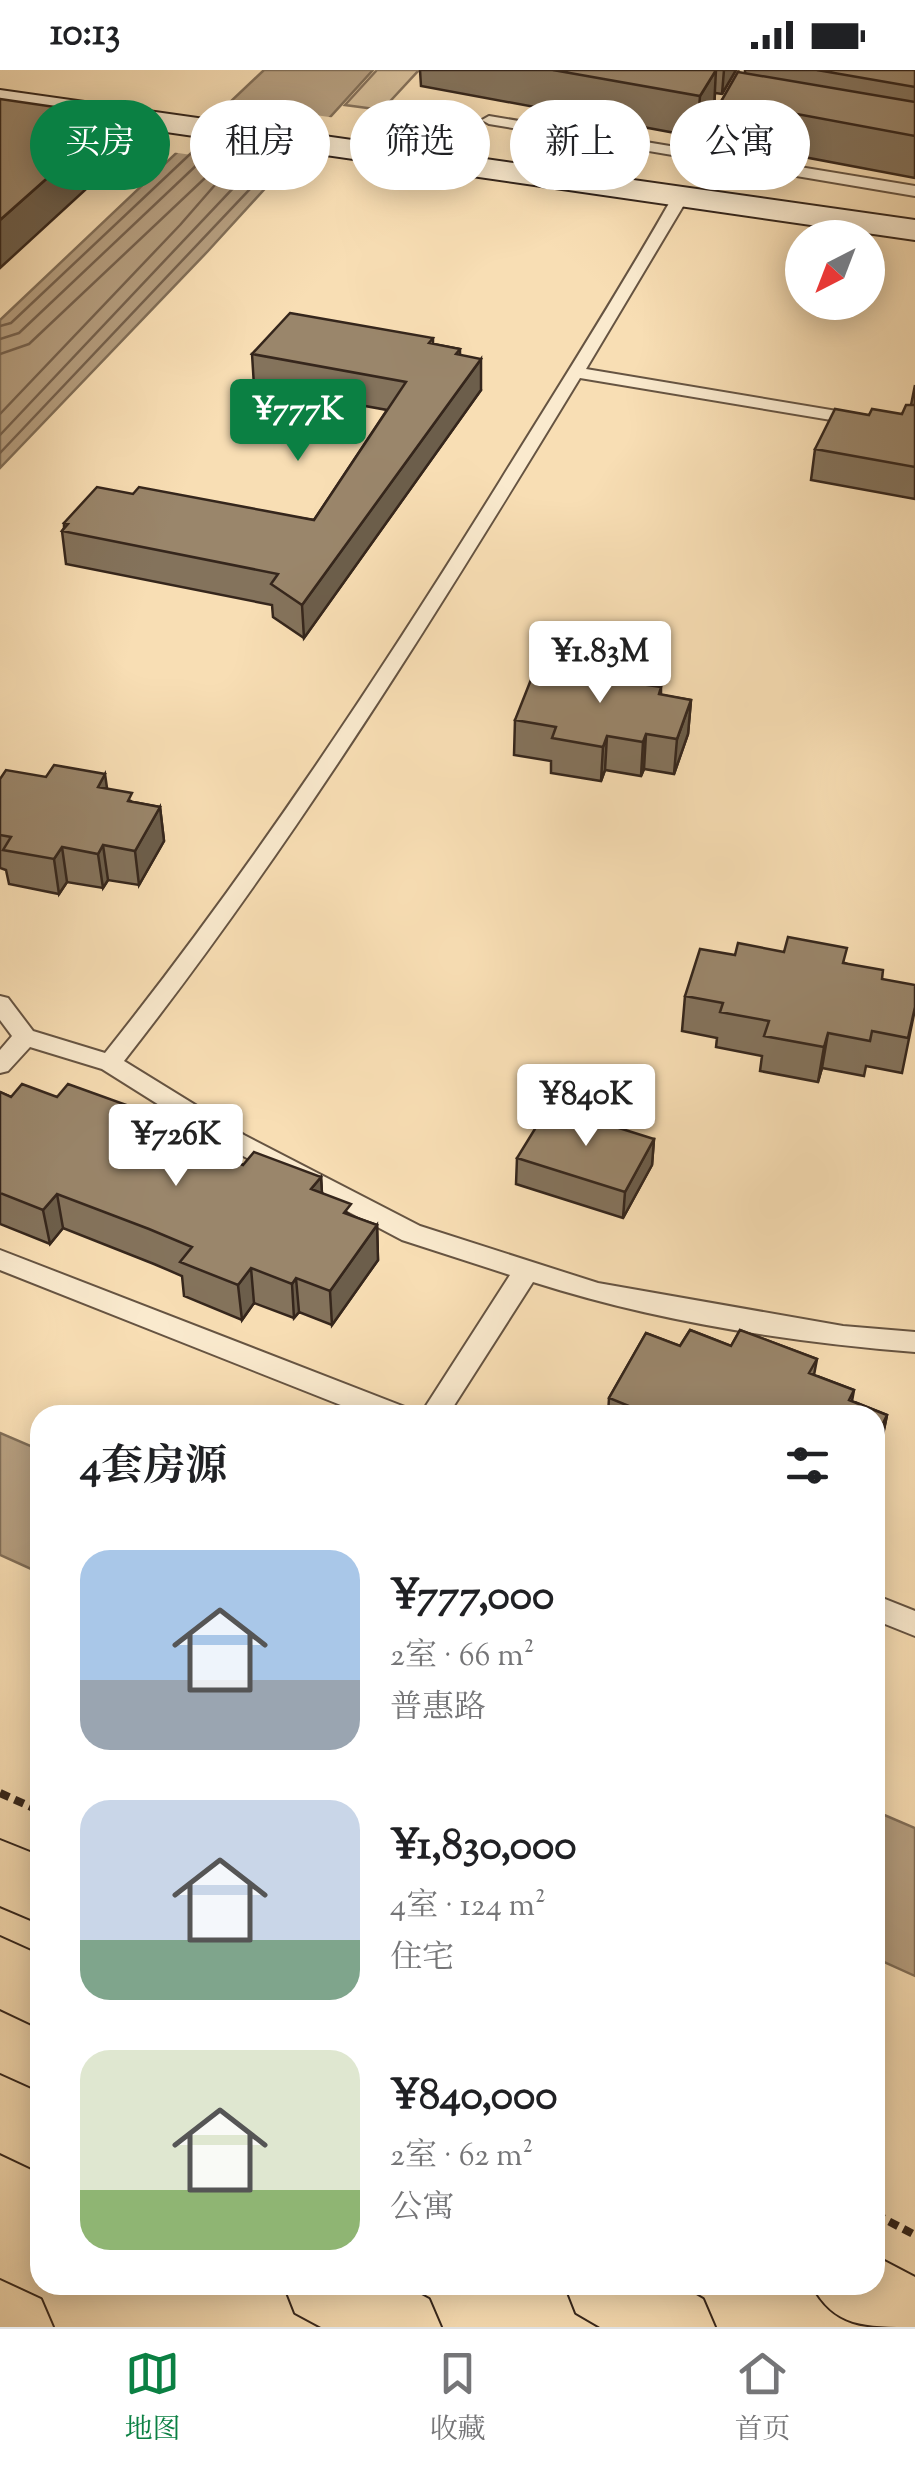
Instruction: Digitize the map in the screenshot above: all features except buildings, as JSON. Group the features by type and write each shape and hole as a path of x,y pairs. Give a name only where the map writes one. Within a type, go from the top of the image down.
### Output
{"main road":[{"path":"0,99 334,150 915,230"},
{"path":"0,1872 30,1886"},
{"path":"0,1971 30,1988"},
{"path":"0,2112 30,2128"},
{"path":"341,2295 401,2327"},
{"path":"621,2295 675,2327"},
{"path":"869,2295 915,2320"},
{"path":"0,2320 13,2327"}],"lane":[{"path":"729,100 747,70"},
{"path":"710,99 716,100"},
{"path":"490,120 670,151"},
{"path":"810,174 915,191"},
{"path":"110,1064 182,976 351,729 576,372 680,198"},
{"path":"576,372 915,429"},
{"path":"0,1004 24,1038 110,1064 235,1141 411,1233 598,1293 842,1336 915,1342"},
{"path":"0,1065 24,1038"},
{"path":"0,1260 370,1405"},
{"path":"440,1405 527,1270"},
{"path":"885,1612 915,1624"}],"path":[{"path":"0,1793 30,1806"},
{"path":"885,2219 915,2235"}],"shaded area":[{"path":"377,70 419,70 391,100 350,100 350,106 345,105"}],"water":[{"path":"264,70 373,70 330,117 330,100 232,100"},
{"path":"190,140 190,190 264,190 0,468 0,320 137,190 170,190 170,159"},
{"path":"0,1433 30,1446 30,1568 0,1555"},
{"path":"885,1815 915,1828 915,1976 885,1962"}],"pier":[{"path":"190,134 190,155 171,152"}]}
